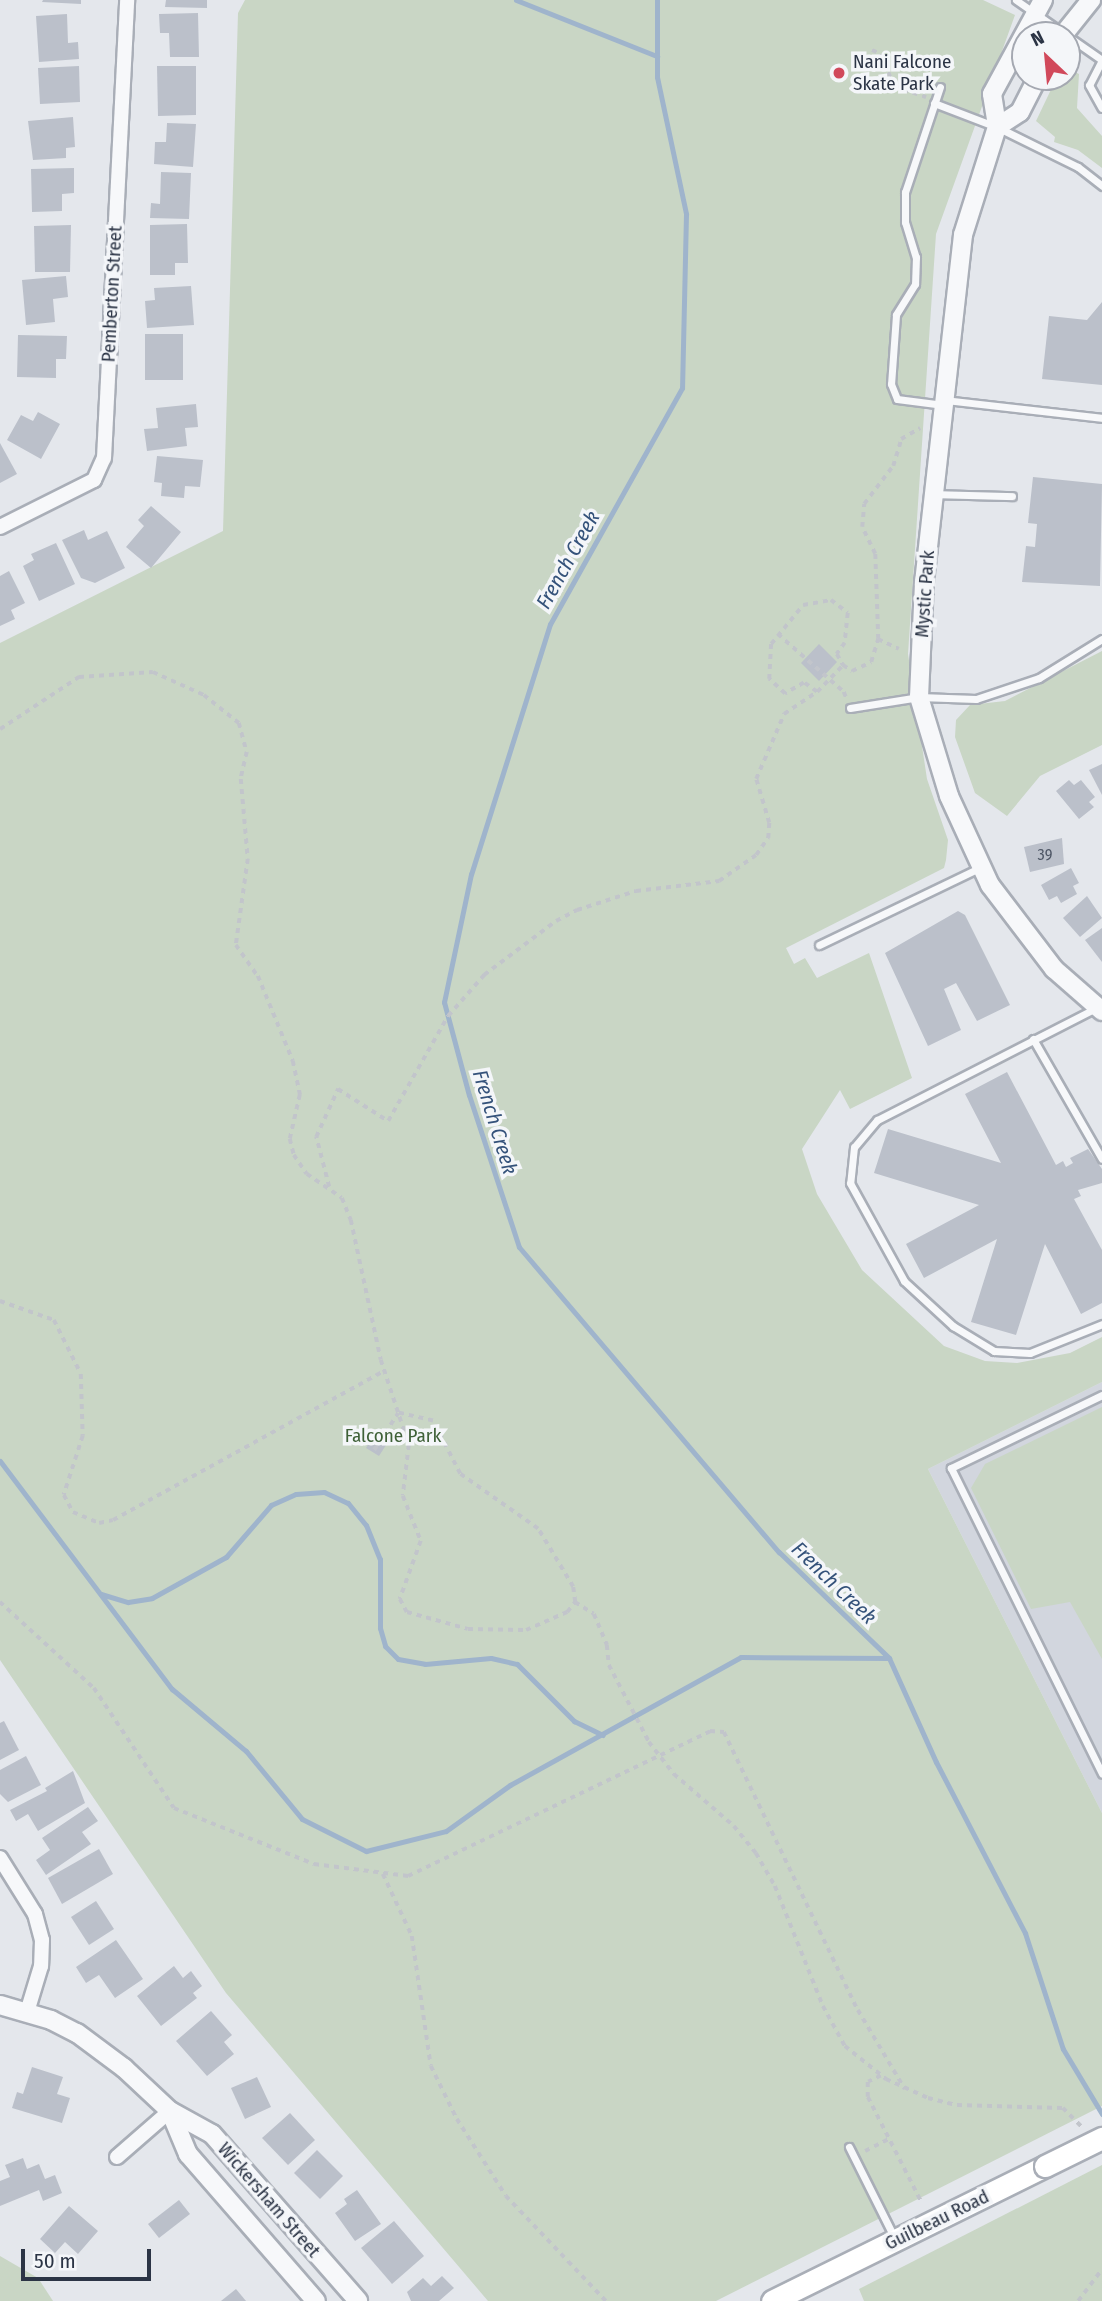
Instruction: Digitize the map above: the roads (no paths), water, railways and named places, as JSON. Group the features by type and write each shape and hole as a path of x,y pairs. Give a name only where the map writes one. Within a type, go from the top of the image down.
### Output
{"main road":[{"name":"Guilbeau Road","path":"772,2301 1102,2138"}],"street":[{"name":"Pemberton Street","path":"0,527 94,480 104,458 127,0"},
{"path":"1074,21 1091,0"},
{"name":"Mystic Park","path":"1039,6 992,94 997,127 963,235 924,583 919,697 949,796 980,867 1012,919 1054,970 1099,1009"},
{"path":"997,127 1020,112 1031,91"},
{"path":"0,1858 35,1914 42,1940 41,1966 27,2012"},
{"name":"Wickersham Street","path":"0,2005 51,2020 101,2050 170,2111 212,2134 358,2301"},
{"path":"117,2157 170,2111"},
{"name":"Wickersham Street","path":"170,2111 188,2154 316,2301"}],"lane":[{"path":"1016,0 1039,6 1052,21"},
{"path":"1081,46 1102,60 1089,85 1102,108"},
{"path":"940,87 905,192 905,222 916,257 915,284 896,315 891,384 897,399 1102,418"},
{"path":"935,102 997,127 1078,167 1102,186"},
{"path":"934,494 1012,496"},
{"path":"849,708 919,697 976,699 1038,678 1102,639"},
{"path":"819,945 980,867"},
{"path":"1099,1009 877,1120 854,1147 850,1183 904,1280 953,1326 994,1351 1030,1353 1102,1324"},
{"path":"1033,1040 1102,1159"},
{"path":"1102,1395 951,1468 1102,1774"},
{"path":"849,2147 896,2240"}],"waterway":[{"path":"516,0 657,56"},
{"name":"French Creek","path":"657,0 657,77 686,214 682,388 550,624 471,874 444,1002 469,1095 519,1247 779,1552 889,1658 936,1762 1025,1933 1063,2049 1102,2114"},
{"path":"0,1461 172,1689 246,1751 302,1819 366,1851 446,1831 510,1785 741,1657 889,1658"},
{"path":"101,1594 128,1602 152,1598 226,1557 271,1505 296,1494 324,1492 348,1503 366,1525 380,1559 380,1628 385,1646 398,1659 425,1664 491,1658 517,1664 574,1721 603,1735"}],"place":[{"name":"Nani Falcone Skate Park","path":"839,73"}],"park label":[{"name":"Falcone Park","path":"393,1436"}]}
